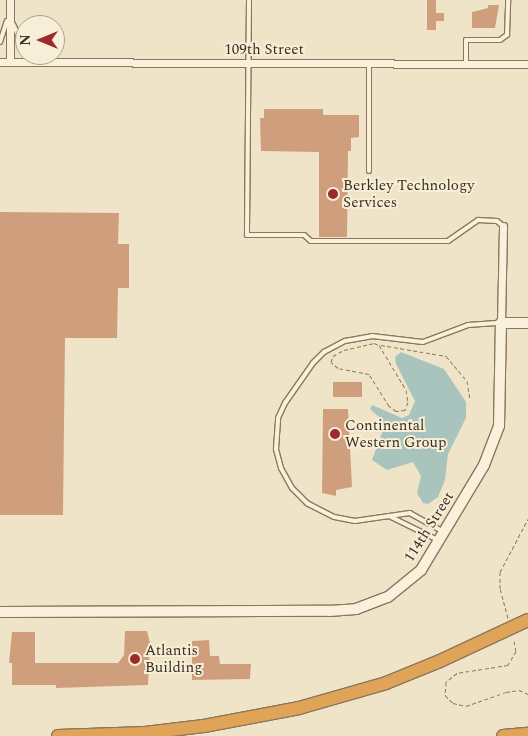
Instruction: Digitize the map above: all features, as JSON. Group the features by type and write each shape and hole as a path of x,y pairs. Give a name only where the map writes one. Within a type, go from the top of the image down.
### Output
{"highway":[{"path":"58,736 145,733 204,726 300,708 386,683 528,620"},
{"path":"503,736 528,734"}],"street":[{"path":"10,3 10,62"},
{"name":"109th Street","path":"0,62 528,64"},
{"name":"114th Street","path":"0,612 356,609 378,602 403,587 421,570 442,536 484,465 499,426 503,226"},
{"path":"501,323 528,323"}],"lane":[{"path":"249,0 247,235 304,235 311,241 448,241 478,220 497,221 503,226"},
{"path":"466,64 466,40 500,40 507,35 508,0"},
{"path":"0,42 10,3"},
{"path":"10,3 15,34"},
{"path":"65,61 69,62"},
{"path":"369,171 370,64"},
{"path":"442,536 410,513 355,521 342,519 313,508 296,494 284,475 276,449 277,425 285,403 318,357 345,341 372,336 423,342 447,336 468,325 501,323"},
{"path":"389,516 442,536"}],"path":[{"path":"379,345 408,393 408,405 402,411 389,406 369,374 338,368 332,362 333,356 348,348 367,343 446,356 467,380 470,400"},
{"path":"508,619 500,590 500,572 528,519"},
{"path":"514,641 516,651 508,665 457,673 446,682 445,695 453,703 466,706 506,692 519,690 528,694"}],"water":[{"path":"401,352 444,369 466,402 466,418 448,454 445,480 438,497 428,504 423,503 417,493 421,476 413,462 387,470 372,460 384,428 379,417 370,409 372,405 402,418 409,415 415,401 396,364 395,357"}],"building":[{"path":"427,0 436,0 436,13 444,13 444,21 436,21 436,30 427,30"},
{"path":"488,5 499,5 495,28 472,28 472,12 488,8"},
{"name":"Berkley Technology Services","path":"264,109 323,109 323,115 359,115 359,137 351,138 351,151 348,151 347,237 319,237 319,152 261,151 260,118 264,118"},
{"path":"0,212 119,213 118,244 129,244 129,288 118,288 117,338 65,338 63,515 0,515"},
{"path":"333,382 362,382 362,397 333,397"},
{"name":"Continental Western Group","path":"323,409 348,409 352,487 336,490 336,496 322,493"},
{"name":"Atlantis Building","path":"125,631 147,631 150,643 148,685 56,688 56,685 12,685 12,663 9,663 12,632 35,632 35,663 118,663 124,655"},
{"path":"209,640 210,656 219,656 220,664 251,664 250,679 192,680 192,641"}],"place":[{"name":"Berkley Technology Services","path":"333,194"},
{"name":"Continental Western Group","path":"335,434"},
{"name":"Atlantis Building","path":"135,659"}]}
